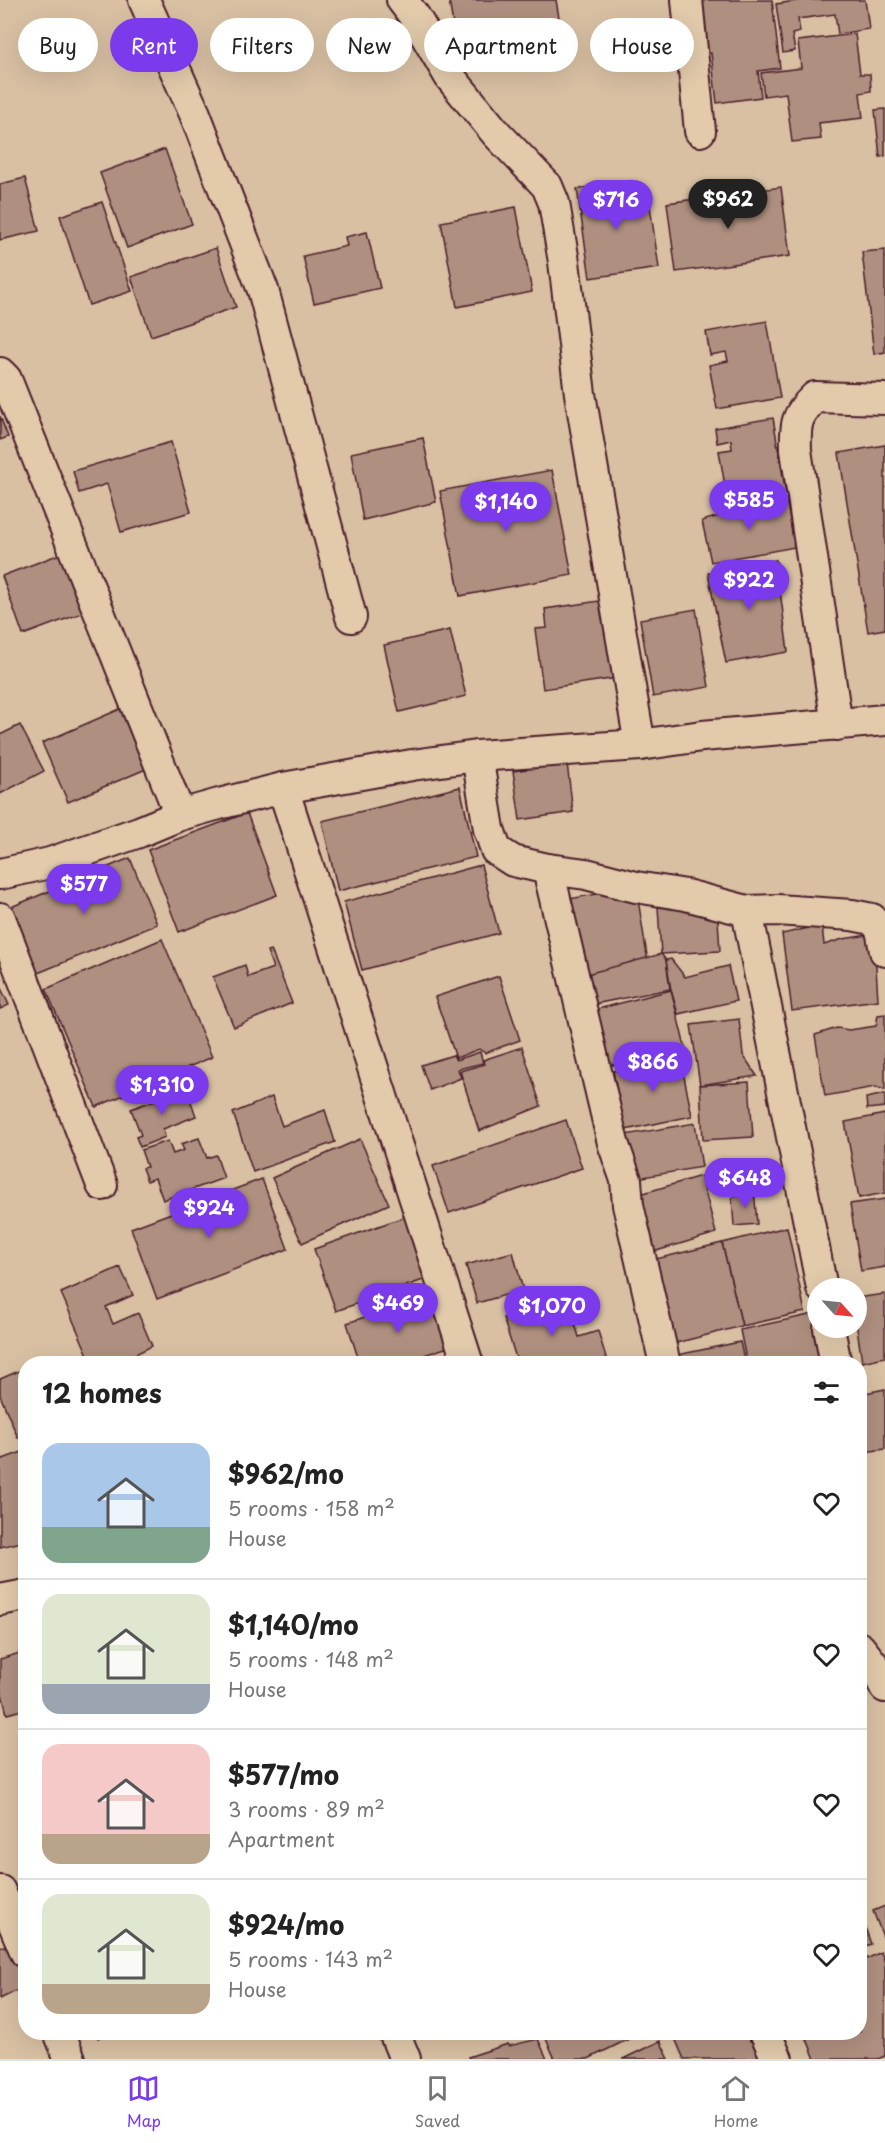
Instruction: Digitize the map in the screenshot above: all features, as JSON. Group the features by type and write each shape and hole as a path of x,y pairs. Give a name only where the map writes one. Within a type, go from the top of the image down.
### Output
{"street":[{"path":"144,0 195,114 263,291 351,617"},
{"path":"402,0 416,16 450,77 496,133 547,186 554,203 564,262 580,393 640,745"},
{"path":"687,0 700,131"},
{"path":"0,373 6,379 180,815"},
{"path":"837,724 796,450 795,427 802,409 815,397 885,399"},
{"path":"0,874 50,863 87,851 180,815 283,788 412,765 477,756 640,745 702,736 885,720"},
{"path":"477,756 489,829 496,850 513,861 586,874 636,888 686,895 747,911 777,910 852,915 872,919 881,929 885,951"},
{"path":"283,788 465,1356"},
{"path":"548,869 613,1143 626,1180 628,1204 663,1356"},
{"path":"747,911 820,1278"},
{"path":"0,918 102,1185"},
{"path":"831,1338 834,1356"},
{"path":"0,1600 18,1597"},
{"path":"0,1892 18,1934"},
{"path":"62,2040 70,2059"},
{"path":"397,2040 405,2059"},
{"path":"769,2040 777,2059"}],"building":[{"path":"449,0 556,0 559,18 452,18"},
{"path":"698,0 772,0 780,68 758,71 761,97 717,103 711,53 705,53"},
{"path":"803,0 865,0 869,29 838,34 835,14 798,19 800,32 792,34 795,51 783,53 776,4"},
{"path":"855,34 860,74 870,74 871,91 860,93 863,118 819,123 821,139 792,142 786,93 764,96 761,73 801,68 798,41"},
{"path":"885,109 885,156 880,157 875,110"},
{"path":"165,149 192,224 127,248 100,173"},
{"path":"25,178 39,231 0,240 0,184"},
{"path":"631,181 635,208 650,206 659,268 590,278 577,189"},
{"path":"781,187 790,256 676,272 667,203"},
{"path":"102,202 132,291 89,305 60,216"},
{"path":"516,207 532,292 457,307 441,222"},
{"path":"367,232 380,288 314,303 303,256 347,246 345,237"},
{"path":"216,248 236,307 151,336 131,277"},
{"path":"885,250 885,352 874,354 862,252"},
{"path":"767,321 780,398 717,409 709,365 728,361 726,352 710,355 706,332"},
{"path":"0,416 8,437 0,440"},
{"path":"773,418 786,494 728,504 719,451 732,449 731,440 717,443 715,428"},
{"path":"423,438 436,502 363,520 351,453"},
{"path":"171,442 191,512 121,532 107,484 79,493 73,471"},
{"path":"885,445 885,629 868,632 839,453"},
{"path":"552,470 572,575 460,596 440,491"},
{"path":"786,499 795,547 711,562 702,521 726,514 721,510"},
{"path":"68,551 90,610 23,635 2,576"},
{"path":"776,560 788,652 726,663 708,573"},
{"path":"606,600 617,678 543,689 535,629 547,628 545,609"},
{"path":"696,609 709,687 653,697 640,619"},
{"path":"450,630 466,696 399,712 384,645"},
{"path":"120,709 146,769 68,802 42,743"},
{"path":"20,725 44,771 0,794 0,735"},
{"path":"567,763 573,812 520,820 513,771"},
{"path":"460,787 476,857 338,891 322,821"},
{"path":"247,813 277,895 179,932 148,850"},
{"path":"130,858 157,924 38,973 11,907"},
{"path":"481,865 499,933 362,970 344,902"},
{"path":"636,887 648,962 583,975 569,899"},
{"path":"717,904 720,951 661,954 658,907"},
{"path":"822,925 824,945 874,934 878,1000 792,1011 782,934"},
{"path":"162,939 212,1057 96,1107 46,989"},
{"path":"271,950 292,1003 234,1027 213,977 245,965 248,977 273,968 267,951"},
{"path":"661,954 666,960 670,989 589,1005 583,975"},
{"path":"671,959 685,977 728,966 736,1001 678,1014 666,960"},
{"path":"499,976 520,1040 485,1053 479,1049 456,1058 435,997"},
{"path":"0,986 9,1005 0,1009"},
{"path":"671,990 685,1047 604,1067 590,1011"},
{"path":"885,1014 885,1090 875,1087 825,1096 815,1035 837,1028 849,1030 876,1026 878,1015"},
{"path":"739,1019 743,1055 757,1076 700,1085 691,1025"},
{"path":"522,1047 541,1106 479,1131 460,1071 485,1064 483,1060"},
{"path":"480,1052 483,1063 458,1069 461,1078 430,1090 421,1065 453,1055 456,1060"},
{"path":"680,1057 692,1116 625,1130 613,1071"},
{"path":"749,1082 753,1137 703,1140 700,1085"},
{"path":"186,1088 196,1116 163,1129 165,1137 140,1147 136,1137 141,1135 131,1109"},
{"path":"885,1094 885,1107 867,1109 866,1098"},
{"path":"272,1097 282,1126 325,1110 335,1142 253,1172 233,1113"},
{"path":"885,1114 885,1193 859,1198 845,1122"},
{"path":"566,1120 582,1168 449,1213 433,1166"},
{"path":"695,1123 702,1167 626,1180 619,1136"},
{"path":"199,1138 207,1158 216,1155 224,1178 163,1200 155,1178 147,1181 142,1168 147,1167 141,1150 168,1141 173,1154 184,1150 181,1144"},
{"path":"360,1139 389,1204 302,1243 272,1178"},
{"path":"701,1176 716,1233 653,1252 637,1195"},
{"path":"262,1179 288,1249 157,1299 131,1228"},
{"path":"754,1189 757,1224 734,1226 732,1198"},
{"path":"885,1199 885,1267 861,1271 850,1204"},
{"path":"404,1217 426,1279 336,1311 314,1249"},
{"path":"787,1227 805,1312 742,1326 722,1243"},
{"path":"722,1243 742,1326 672,1344 652,1260"},
{"path":"513,1252 523,1290 477,1303 466,1265"},
{"path":"120,1267 133,1295 106,1307 113,1324 138,1313 152,1346 131,1356 89,1356 61,1293"},
{"path":"885,1294 885,1357 867,1361 867,1356 861,1356 858,1338 867,1338 867,1296"},
{"path":"431,1295 448,1347 422,1356 357,1356 347,1323"},
{"path":"567,1297 579,1337 598,1331 606,1356 515,1356 503,1318"},
{"path":"807,1316 807,1338 818,1338 822,1356 745,1356 740,1330"},
{"path":"740,1342 743,1356 677,1356"},
{"path":"18,1371 18,1438 0,1395 0,1379"},
{"path":"885,1389 885,1449 867,1452 867,1393"},
{"path":"18,1453 18,1543 0,1547 0,1460"},
{"path":"18,1653 18,1711 7,1714 0,1686 0,1659"},
{"path":"885,1906 885,1942 873,1911"},
{"path":"867,1933 871,1944 867,1945"},
{"path":"8,1944 18,1965 18,1990 0,1999 0,1948"},
{"path":"881,1952 885,1963 885,2056 878,2059 815,2059 807,2040 867,2040 867,1959"},
{"path":"538,2040 547,2059 469,2059 468,2057 508,2044 509,2046"},
{"path":"547,2040 627,2040 588,2059 555,2059"},
{"path":"676,2040 763,2040 767,2059 684,2059"},
{"path":"660,2041 669,2059 623,2059"}]}
